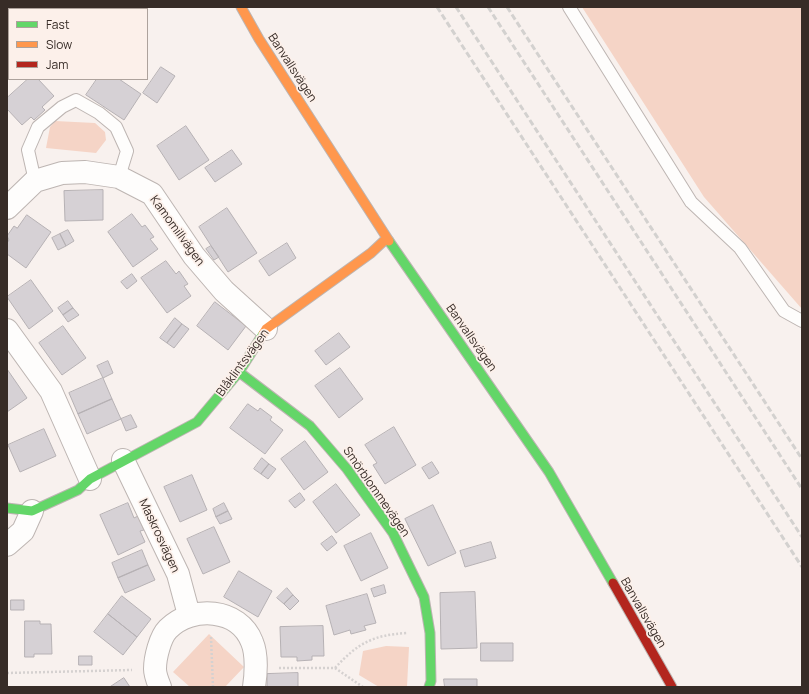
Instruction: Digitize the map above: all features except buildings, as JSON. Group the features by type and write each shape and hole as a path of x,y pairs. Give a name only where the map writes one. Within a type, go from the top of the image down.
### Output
{"street":[{"name":"Banvallsvägen","path":"241,7 259,39 387,238 550,472 672,687"},
{"name":"Kamomillvägen","path":"35,181 70,173 85,172 119,178 152,194 194,256 224,291 266,329"},
{"path":"7,208 35,181"},
{"name":"Blåklintsvägen","path":"32,511 78,490 90,478 197,422 239,372 266,329 371,253 387,238"},
{"path":"7,330 51,391 90,478"},
{"name":"Smörblommevägen","path":"239,372 310,426 347,469 393,533 424,597 430,633 431,681 429,687"},
{"name":"Maskrosvägen","path":"123,460 199,614"},
{"path":"7,508 32,511 23,531 7,545"},
{"path":"157,678 161,642 167,630 199,614 230,617 244,628 253,642 254,677"}],"lane":[{"path":"569,7 691,202 740,248 784,311 802,321"},
{"path":"35,181 28,150 38,126 62,106 76,100 99,113 116,127 127,151 119,178"}],"path":[{"path":"199,614 213,687"},
{"path":"254,677 335,668 350,652 374,638 405,633 430,633"},
{"path":"335,668 362,687"},
{"path":"7,673 157,678"}],"shaded area":[{"path":"582,7 802,7 802,309 704,197"},
{"path":"55,121 95,123 105,132 106,140 96,153 46,148 50,127"},
{"path":"209,634 244,667 225,687 190,687 173,672"},
{"path":"386,646 409,647 407,687 379,687 359,675 363,651"}],"railway":[{"path":"437,7 802,567"},
{"path":"456,7 802,537"},
{"path":"488,7 802,489"},
{"path":"507,7 802,459"}],"traffic: fast":[{"path":"389,241 549,472 613,583"},
{"path":"7,508 32,511 78,490 90,479 197,422 239,372 263,334"},
{"path":"239,372 310,426 347,469 393,533 424,597 430,633 431,681 429,687"}],"traffic: slow":[{"path":"241,7 259,39 389,241"},
{"path":"263,334 266,329 371,253 387,238"}],"traffic: jam":[{"path":"613,583 672,687"}]}
